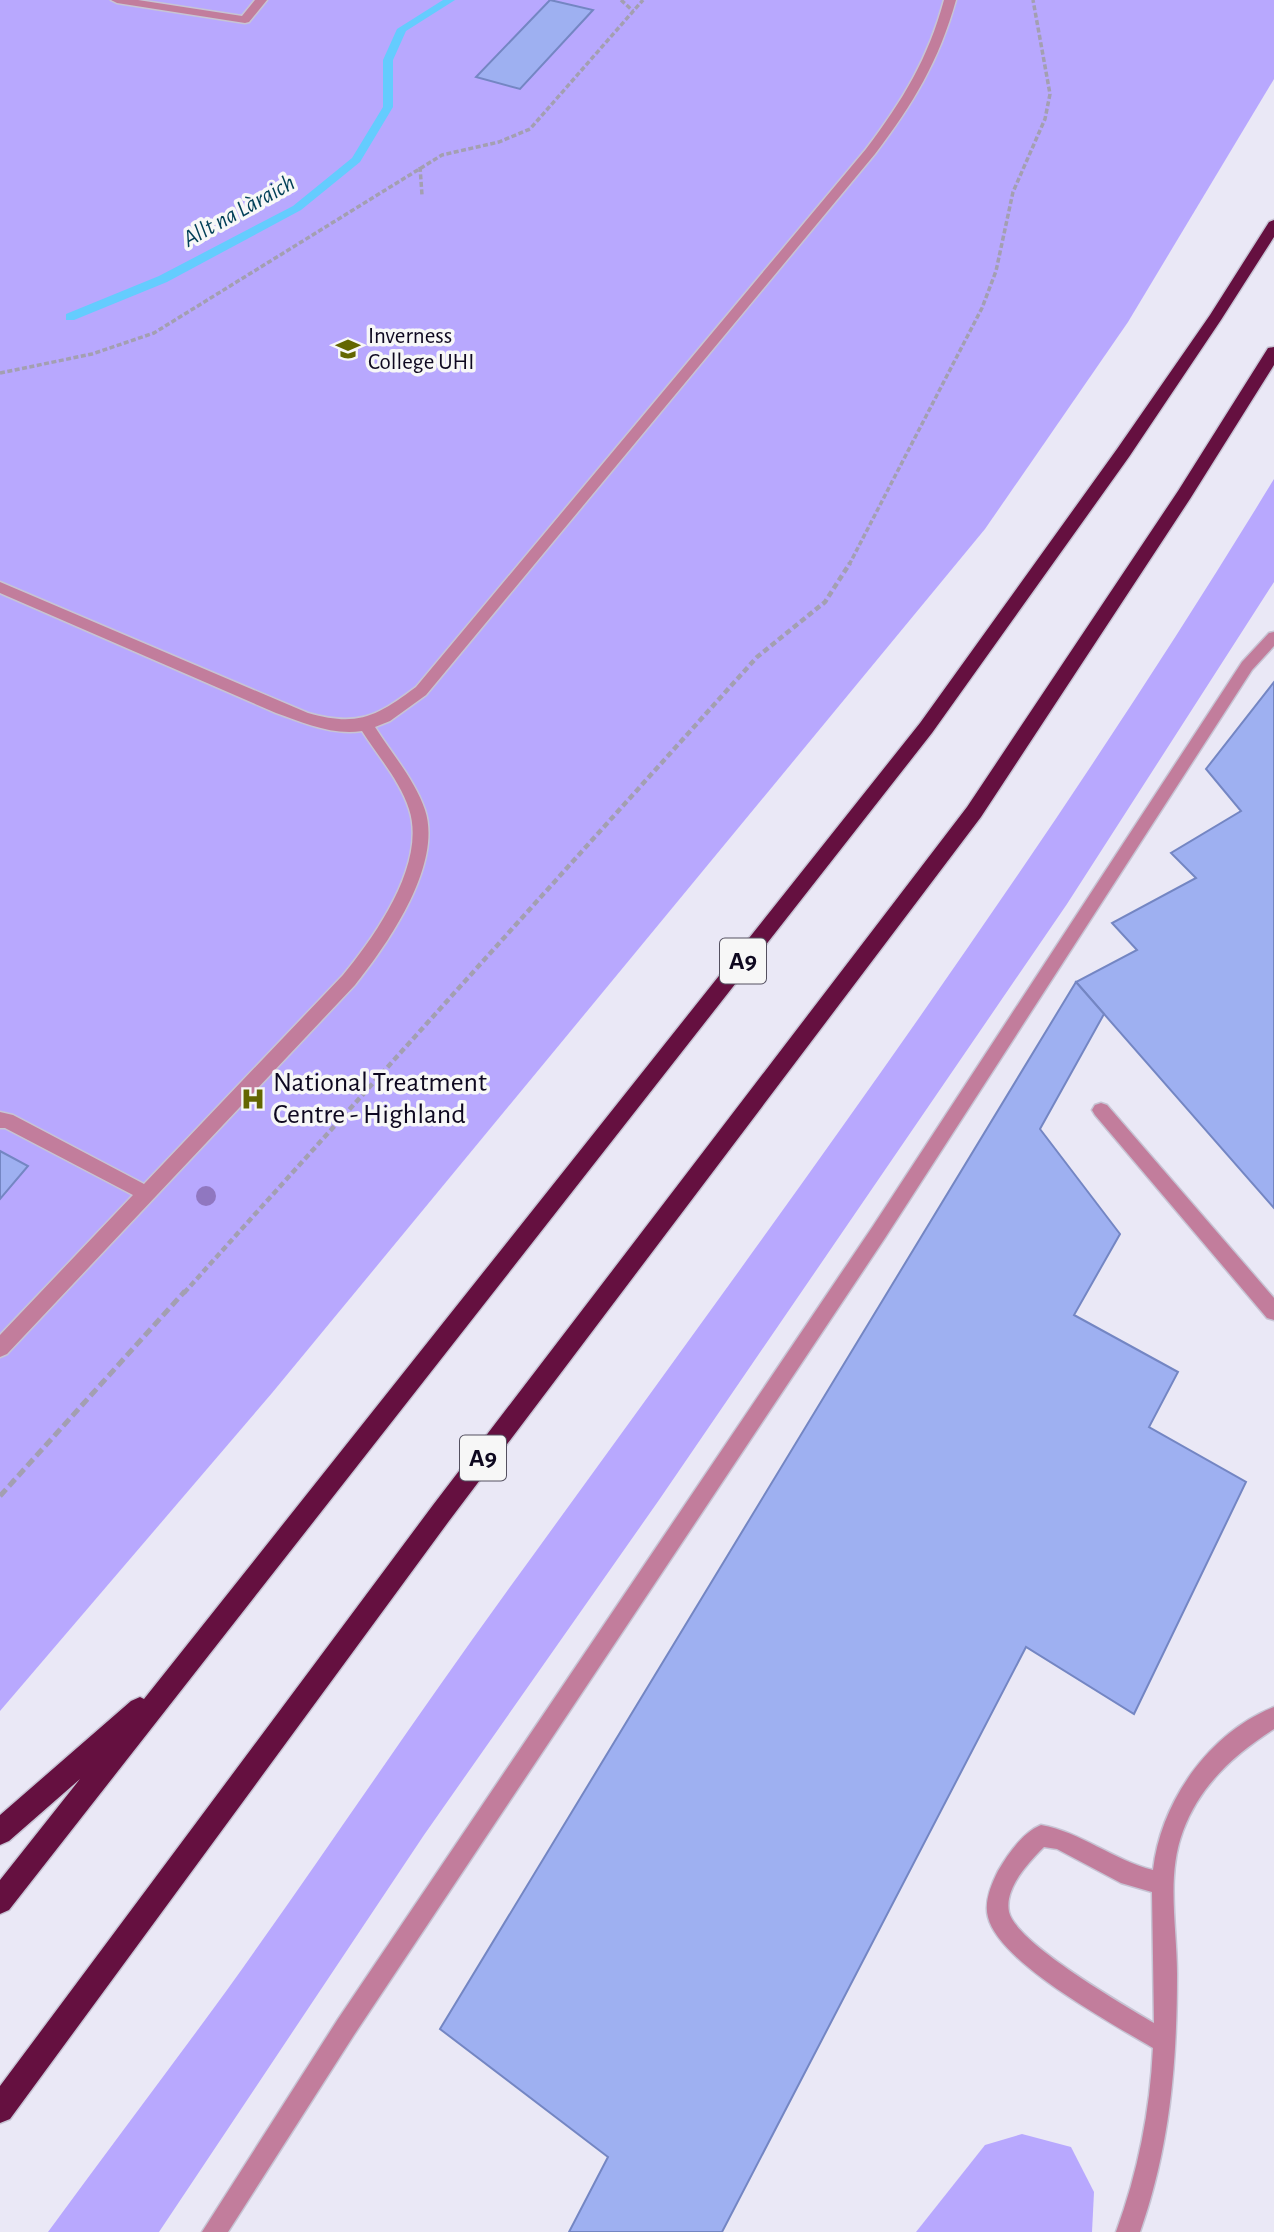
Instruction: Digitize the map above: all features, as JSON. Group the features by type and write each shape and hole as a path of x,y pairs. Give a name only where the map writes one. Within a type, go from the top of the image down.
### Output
{"highway":[{"name":"A9","path":"0,1901 926,728 1123,453 1216,317 1274,225"},
{"name":"A9","path":"0,2109 441,1513 974,812 1184,495 1274,352"},
{"name":"A9","path":"0,1832 181,1674"}],"street":[{"path":"117,0 245,20 261,0"},
{"path":"0,587 281,709 323,724 366,725 389,716 421,691 883,135 923,74 942,32 950,0"},
{"path":"214,2232 346,2027 879,1232 1201,735 1247,666 1274,637"},
{"path":"0,1349 349,980 397,916 409,887 420,845 421,828 418,812 408,789 366,725"},
{"path":"1101,1110 1274,1312"},
{"path":"0,1120 7,1120 147,1194"},
{"path":"1128,2232 1154,2153 1165,2042 1166,1962 1161,1882 1171,1833 1193,1792 1217,1758 1274,1717"},
{"path":"1161,1882 1129,1875 1059,1839 1041,1836 1027,1847 1013,1867 1001,1892 999,1918 1017,1945 1104,2006 1165,2042"}],"path":[{"path":"621,0 633,11"},
{"path":"0,373 92,354 154,333 442,155 478,144 515,138 530,129 643,0"},
{"path":"0,1496 757,657 825,602 845,573 982,308 996,271 1013,192 1045,118 1050,94 1033,0"},
{"path":"420,167 422,195"}],"shaded area":[{"path":"0,0 1274,0 1274,79 1128,322 985,529 272,1393 0,1711"},
{"path":"1274,479 1274,582 1067,904 659,1500 424,1835 159,2232 48,2232 227,1990 470,1643 901,1044 1092,765"},
{"path":"1022,2134 1071,2147 1094,2192 1092,2232 916,2232 985,2145"}],"building":[{"path":"550,0 593,10 520,89 476,77"},
{"path":"1274,682 1274,1208 1076,982 1137,950 1112,923 1196,878 1171,853 1241,811 1206,769"},
{"path":"1076,982 1104,1014 1040,1129 1120,1234 1074,1315 1178,1372 1149,1427 1246,1482 1134,1714 1026,1647 722,2232 569,2232 608,2157 440,2029"},
{"path":"0,1151 28,1166 0,1199"}],"waterway":[{"name":"Allt na Làraich","path":"70,317 163,279 297,208 356,160 388,107 388,60 402,29 450,0"}],"place":[{"name":"Inverness College UHI","path":"348,349"},
{"name":"National Treatment Centre - Highland","path":"253,1099"}]}
